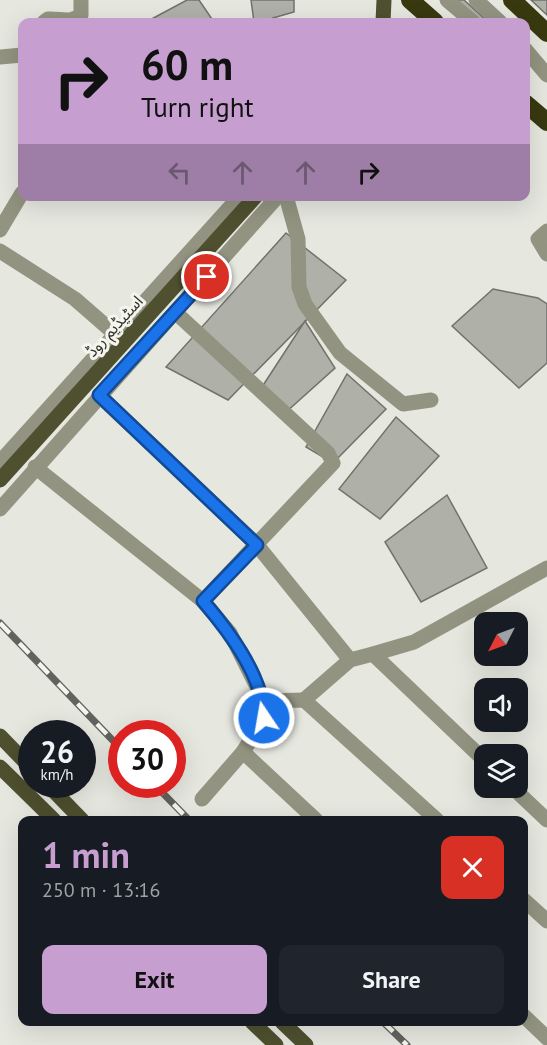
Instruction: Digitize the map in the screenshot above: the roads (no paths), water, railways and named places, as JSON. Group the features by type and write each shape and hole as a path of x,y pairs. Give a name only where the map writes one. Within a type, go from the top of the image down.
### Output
{"highway":[{"path":"410,0 426,18"},
{"path":"512,0 547,33"},
{"path":"530,107 547,122"}],"main road":[{"path":"383,18 384,0"},
{"name":"اسٹیڈیم روڈ","path":"0,480 247,201"},
{"path":"0,736 18,755"},
{"path":"0,767 50,816"},
{"path":"61,798 78,816"},
{"path":"256,1026 276,1045"},
{"path":"286,1026 306,1045"}],"street":[{"path":"76,18 81,15 81,0"},
{"path":"447,0 467,18"},
{"path":"476,0 496,18"},
{"path":"0,57 18,55"},
{"path":"530,55 547,75"},
{"path":"530,69 547,82"},
{"path":"0,230 18,200"},
{"path":"0,462 114,333 247,201"},
{"path":"0,509 274,201"},
{"path":"287,201 298,239 299,287 305,304 340,353 403,405 431,400"},
{"path":"547,231 538,239 547,254"},
{"path":"0,251 75,299 114,333"},
{"path":"175,312 328,453 333,463 203,601"},
{"path":"99,395 257,545 350,660"},
{"path":"35,467 203,601 230,633 264,701 264,718 243,752 202,799"},
{"path":"264,701 304,699 350,660 414,642 547,568"},
{"path":"373,654 474,750"},
{"path":"304,699 433,816"},
{"path":"243,752 312,816"},
{"path":"524,798 547,820"},
{"path":"528,904 547,921"},
{"path":"528,1020 547,1038"}],"railway":[{"path":"0,623 108,735"},
{"path":"168,798 185,816"},
{"path":"387,1026 407,1045"}]}
